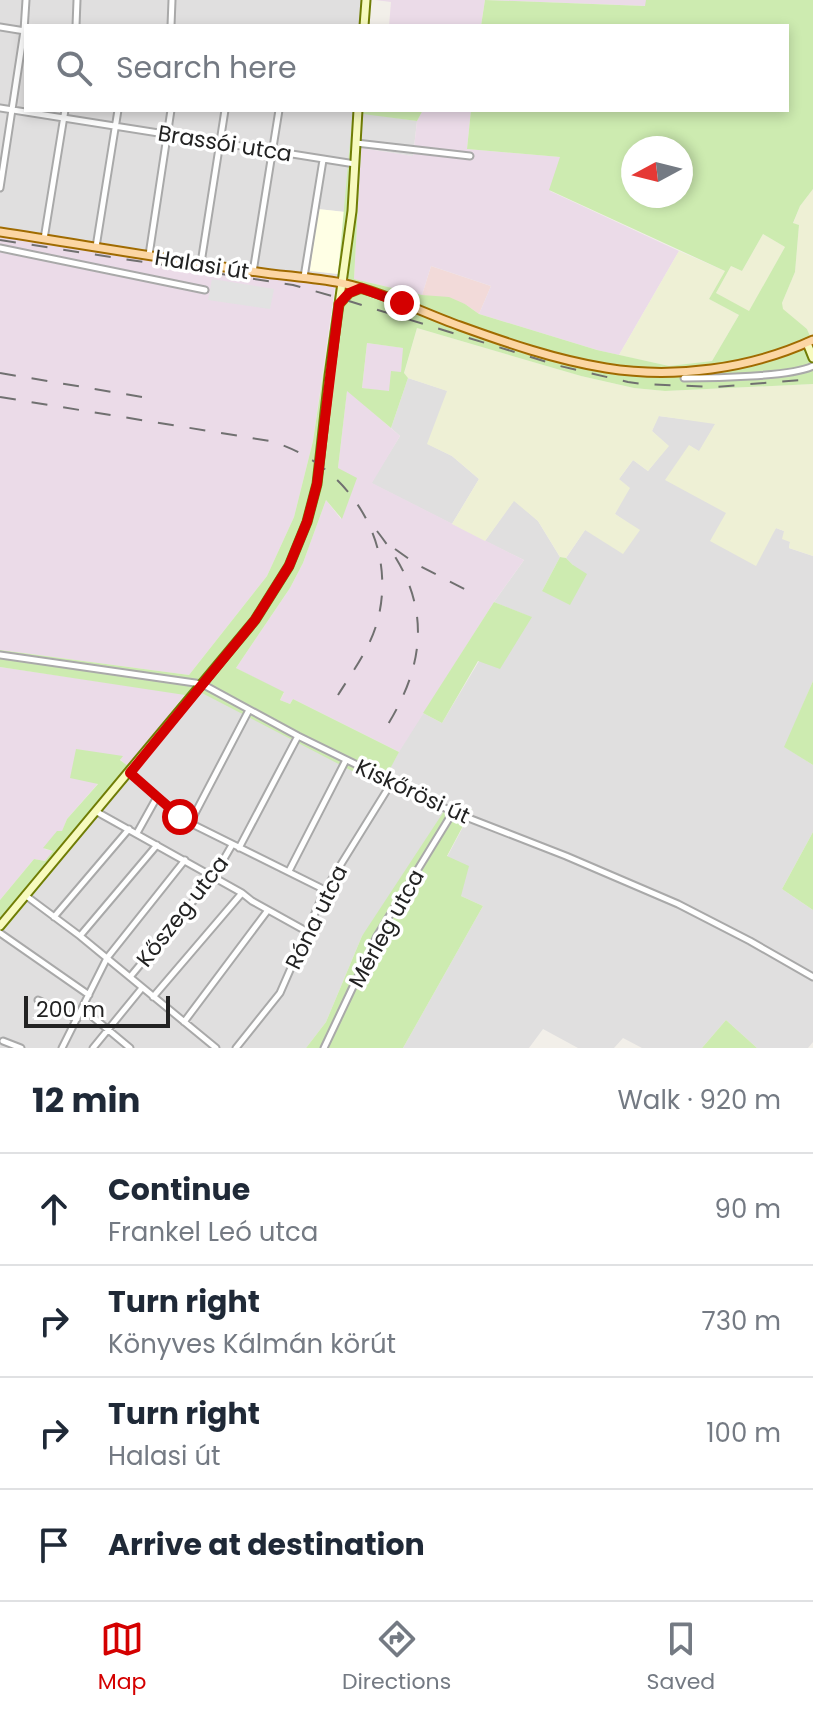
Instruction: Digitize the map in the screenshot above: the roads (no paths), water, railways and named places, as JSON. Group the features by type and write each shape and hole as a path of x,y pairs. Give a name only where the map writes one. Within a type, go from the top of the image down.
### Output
{"main road":[{"name":"Halasi út","path":"0,232 341,283 541,353 608,368 657,371 711,369 779,354 810,342"},
{"path":"339,304 349,293 361,288"}],"street":[{"path":"25,24 26,0"},
{"path":"76,24 77,0"},
{"path":"171,24 172,0"},
{"path":"364,24 365,0"},
{"path":"0,27 24,31"},
{"path":"0,188 2,158 24,37"},
{"name":"Brassói utca","path":"0,108 24,111"},
{"name":"Brassói utca","path":"38,112 355,164"},
{"path":"96,247 118,112"},
{"path":"149,256 171,112"},
{"path":"201,263 225,112"},
{"path":"253,272 279,112"},
{"path":"0,926 255,620 289,566 307,522 318,474 352,211 358,112"},
{"path":"44,239 64,114"},
{"path":"355,143 470,156"},
{"path":"304,278 323,160"},
{"path":"0,248 205,290"},
{"path":"810,342 813,358"},
{"path":"684,378 753,375 804,370 813,366"},
{"name":"Kiskőrösi út","path":"0,655 202,684 298,736 453,812 678,904 813,977"},
{"path":"190,823 249,710"},
{"path":"239,848 298,736"},
{"path":"289,871 346,760"},
{"path":"130,773 190,823 325,890"},
{"name":"Róna utca","path":"236,1048 280,993 325,890 392,782"},
{"path":"137,833 157,797"},
{"path":"97,812 306,931"},
{"name":"Mérleg utca","path":"324,1048 377,936 453,812"},
{"path":"54,917 129,829"},
{"path":"80,936 157,845"},
{"name":"Kőszeg utca","path":"130,977 214,876 232,845"},
{"path":"62,1047 107,958 185,860"},
{"path":"153,997 242,893"},
{"path":"25,895 216,1048"},
{"path":"184,1022 268,910"},
{"path":"0,933 89,995"},
{"path":"93,1048 142,988"},
{"path":"38,1000 77,1019"},
{"path":"82,1008 130,1048"},
{"path":"3,1041 21,1048"}],"railway":[{"path":"0,240 293,285 560,366 628,382 715,387 813,379"},
{"path":"0,373 148,398"},
{"path":"0,397 270,441 322,467 343,486 360,508 373,533 380,561 382,589 378,619 371,639 338,695"},
{"path":"377,531 404,573 417,613 418,632 406,689 387,726"},
{"path":"395,549 416,564 478,596"}]}
